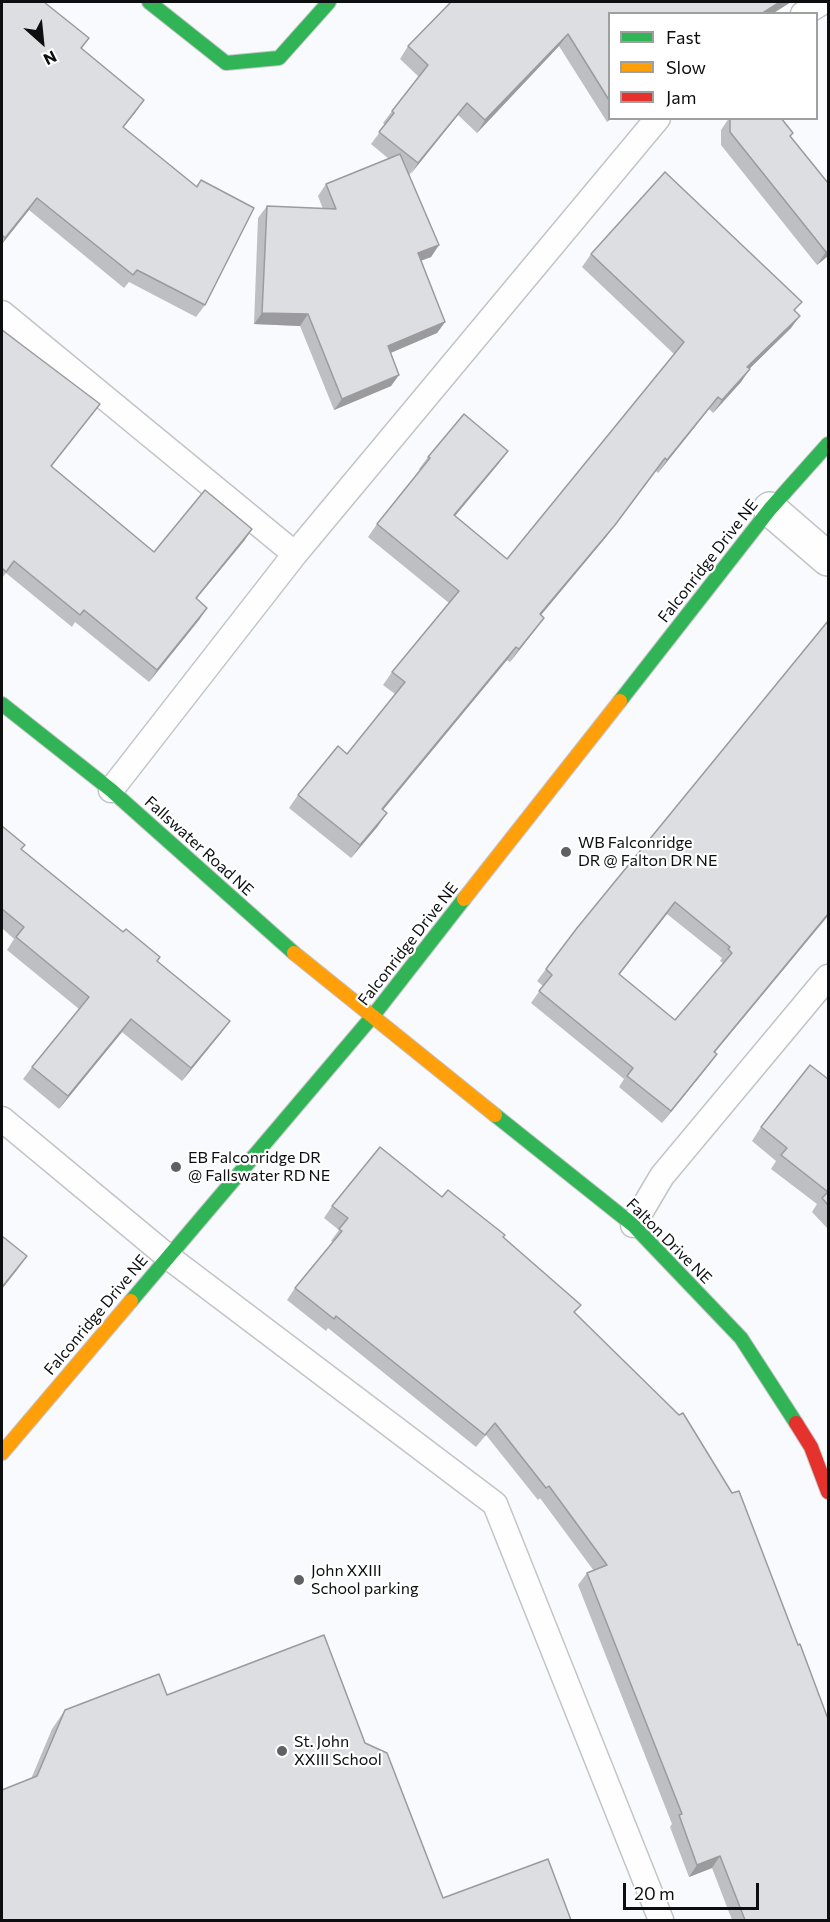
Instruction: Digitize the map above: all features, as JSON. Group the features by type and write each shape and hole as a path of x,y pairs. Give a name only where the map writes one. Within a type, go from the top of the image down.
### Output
{"street":[{"path":"149,2 226,63 279,58 329,2"},
{"name":"Falconridge Drive NE","path":"2,1453 372,1017 770,509 828,444"},
{"path":"770,509 828,559"},
{"name":"Fallswater Road NE","path":"2,704 111,790 320,976 372,1017"},
{"name":"Falton Drive NE","path":"372,1017 633,1225 741,1338 811,1447 828,1492"}],"lane":[{"path":"806,12 823,2"},
{"path":"111,790 295,554 656,120"},
{"path":"2,314 295,554"},
{"path":"633,1225 662,1176 828,977"},
{"path":"2,1119 167,1256 495,1504 661,1920"}],"building":[{"path":"2,2 44,2 89,38 81,48 144,100 123,127 197,187 201,180 254,208 205,305 137,270 133,275 37,198 5,238 2,235"},
{"path":"451,2 780,2 764,12 608,12 608,98 568,34 485,120 467,103 418,163 379,132 394,113 392,111 428,65 408,46"},
{"path":"730,120 783,120 793,133 790,136 828,183 828,251 826,252 730,132"},
{"path":"400,154 439,245 418,253 445,322 388,346 399,375 342,399 308,314 262,313 267,206 336,209 326,184"},
{"path":"665,172 802,302 794,310 800,316 747,367 750,369 722,400 718,397 667,460 665,458 615,525 540,614 544,618 519,649 516,647 382,809 387,813 360,845 298,795 338,746 347,754 405,682 392,672 459,591 377,524 464,414 508,451 454,515 507,559 684,342 591,254"},
{"path":"2,330 100,404 51,466 154,552 205,490 252,529 196,598 207,608 157,670 84,610 80,615 14,561 6,572 2,568"},
{"path":"828,621 828,914 714,1052 717,1054 671,1111 627,1076 633,1068 539,991 552,975 546,969","holes":["675,902 730,947 728,949 732,953 675,1020 619,974"]},
{"path":"2,826 25,845 21,849 123,932 126,929 160,957 157,961 230,1021 191,1068 131,1019 68,1096 32,1067 89,997 16,937 24,927 2,909"},
{"path":"810,1065 828,1079 828,1192 781,1155 787,1148 761,1127"},
{"path":"380,1147 442,1197 448,1190 505,1235 503,1237 581,1305 574,1312 679,1415 683,1413 732,1493 739,1491 828,1719 828,1920 745,1920 720,1856 697,1865 679,1815 682,1814 587,1573 607,1565 549,1486 546,1488 495,1423 485,1435 336,1316 334,1319 295,1288 342,1231 339,1229 348,1218 332,1206"},
{"path":"828,1192 828,1205 822,1198"},
{"path":"2,1236 27,1256 2,1287"},
{"path":"324,1635 365,1743 387,1753 443,1898 548,1859 571,1920 2,1920 2,1790 37,1776 65,1710 159,1674 167,1695"}],"traffic: fast":[{"path":"149,2 226,63 279,58 329,2"},
{"path":"620,701 770,509 828,444"},
{"path":"2,704 111,790 294,953"},
{"path":"131,1301 372,1017 464,899"},
{"path":"495,1115 633,1225 741,1338 796,1423"}],"traffic: slow":[{"path":"464,899 620,701"},
{"path":"294,953 495,1115"},
{"path":"2,1453 131,1301"}],"traffic: jam":[{"path":"796,1423 811,1447 828,1492"}],"place":[{"name":"WB Falconridge DR @ Falton DR NE","path":"566,852"},
{"name":"EB Falconridge DR @ Fallswater RD NE","path":"176,1167"},
{"name":"John XXIII School parking","path":"299,1580"},
{"name":"St. John XXIII School","path":"282,1751"}]}
